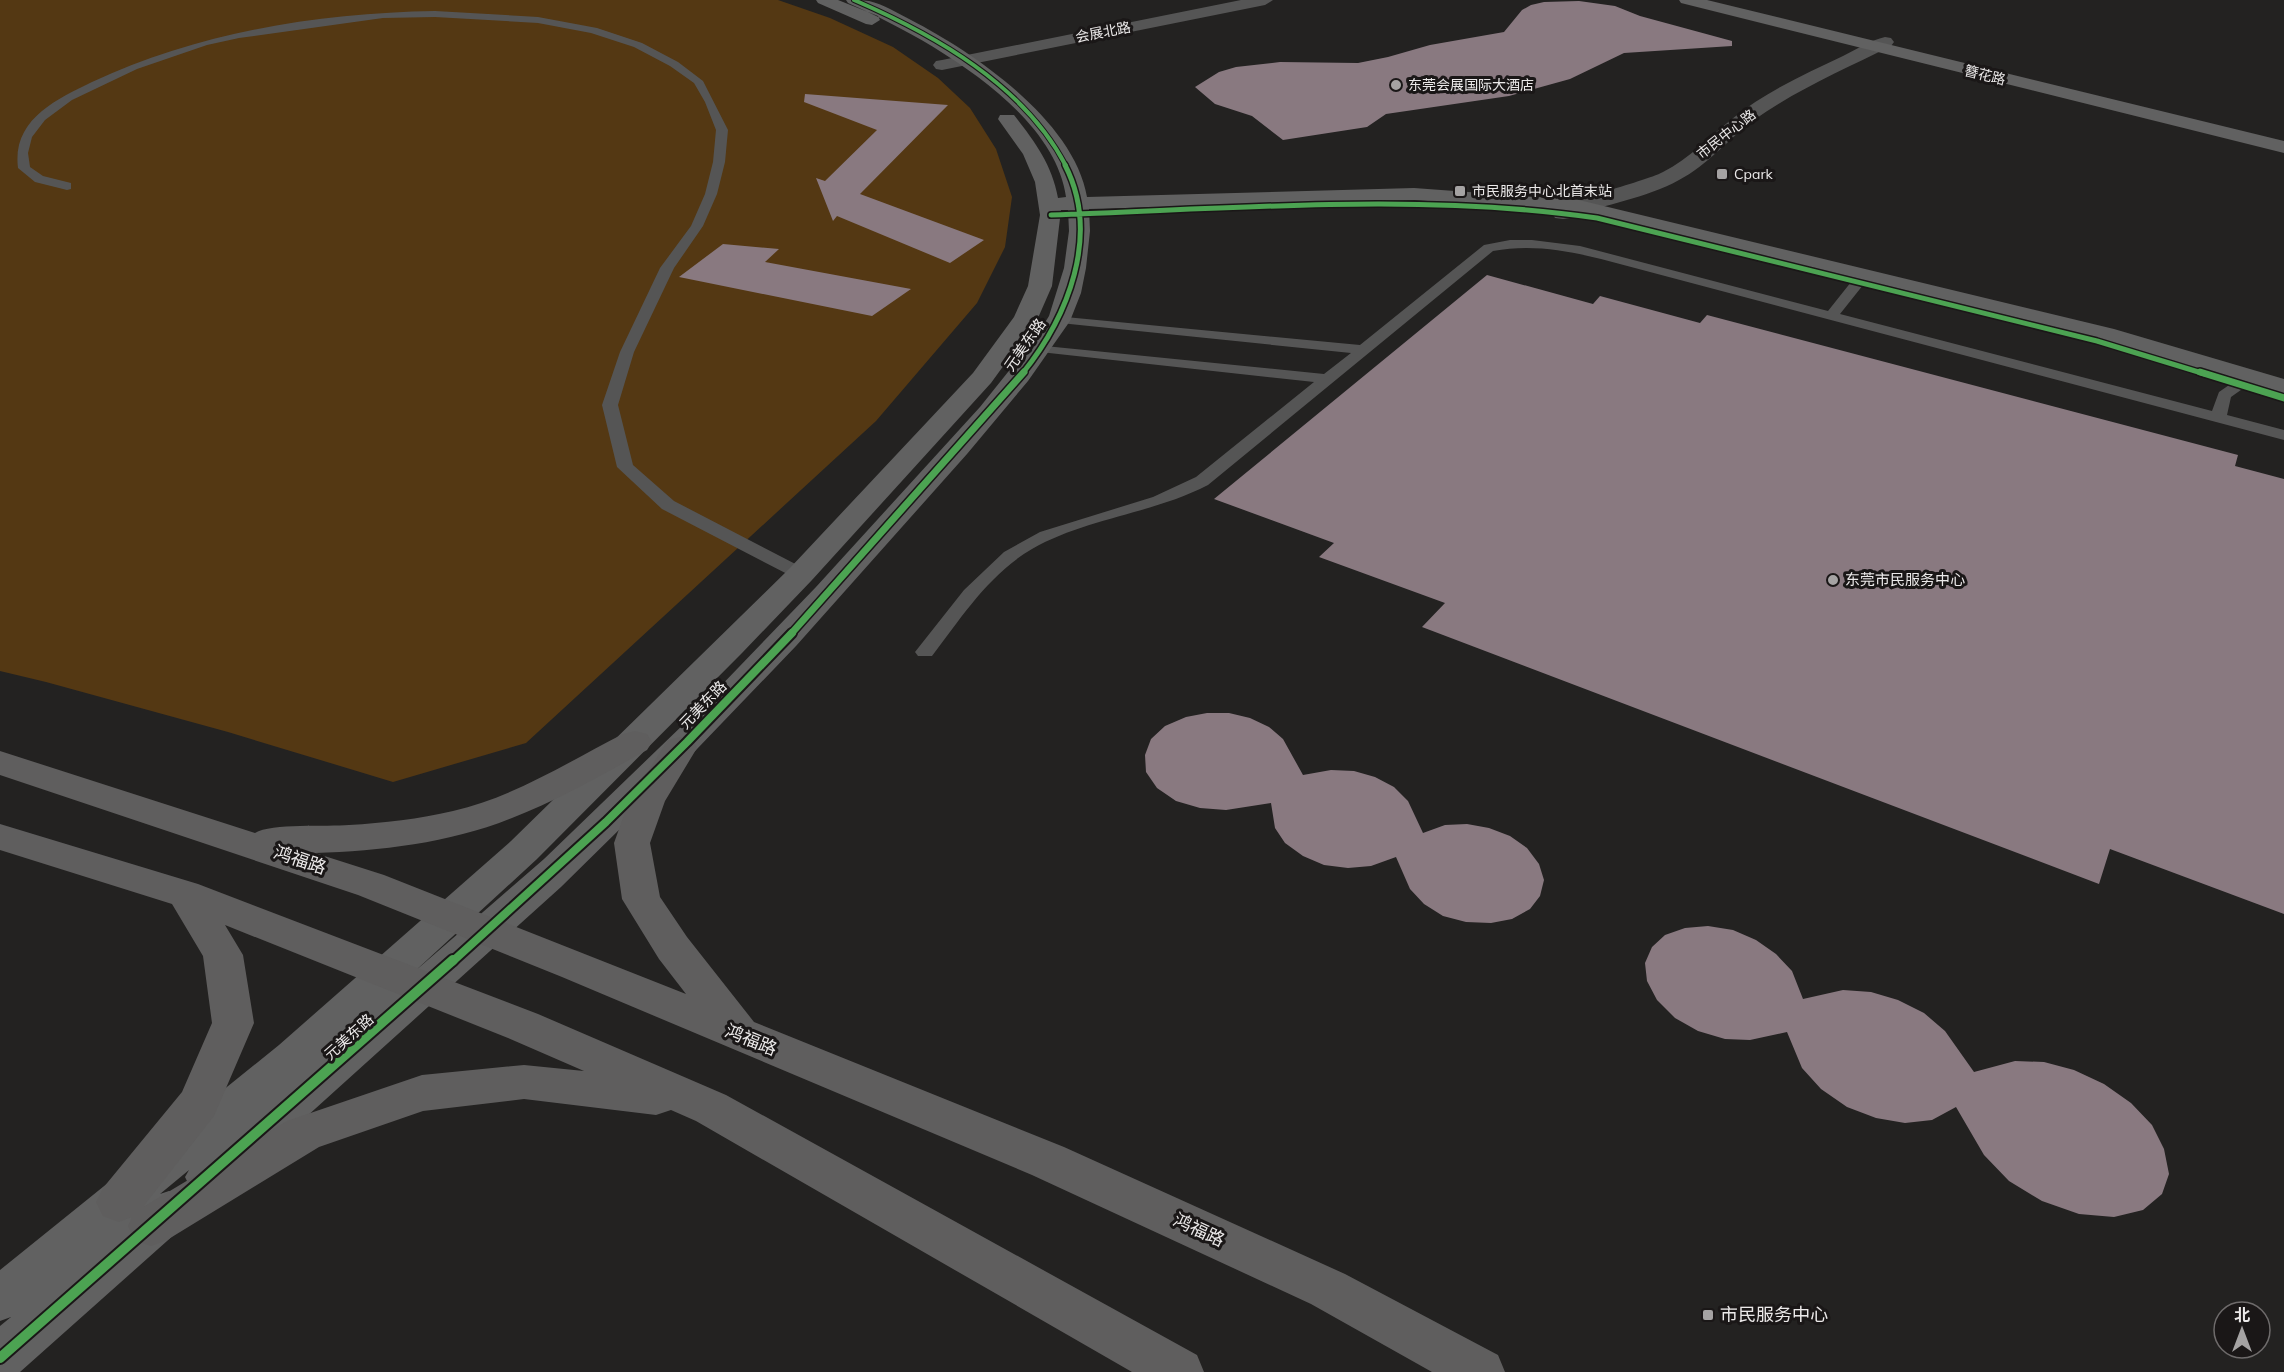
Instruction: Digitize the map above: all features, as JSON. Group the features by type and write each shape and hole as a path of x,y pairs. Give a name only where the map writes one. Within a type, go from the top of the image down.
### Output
{"main road":[{"path":"245,842 349,840 420,831 479,816 530,796 635,742"},
{"path":"680,748 647,801 632,843 641,899 673,948 741,1036"},
{"name":"鸿福路","path":"0,763 371,885 468,923 1091,1181 1328,1289 1480,1372"},
{"path":"0,837 185,894 523,1026 711,1108 1179,1372"},
{"path":"135,1214 199,1103 233,1023 222,955 185,894"},
{"path":"135,1214 303,1134 422,1093 524,1082 639,1093 711,1108"}],"street":[{"name":"元美东路","path":"824,0 870,19 947,59"},
{"name":"元美东路","path":"468,923 565,861 680,748 841,580 1014,383 1060,319 1071,287 1065,209 1045,182 1033,153 1015,127 990,101 908,25 854,0"},
{"name":"会展北路","path":"947,59 1224,0"},
{"name":"会展北路","path":"947,59 1265,0"},
{"name":"簪花路","path":"1687,0 2284,138"},
{"name":"簪花路","path":"1716,0 1889,47 2284,147"},
{"name":"市民中心路","path":"1588,212 1657,200 1692,182 1787,106 1889,47"},
{"name":"市民中心路","path":"1588,212 1673,176 1745,117 1768,102 1889,47"},
{"path":"1065,209 1414,203 1588,212 1861,279 2105,334 2246,381 2284,398"},
{"name":"元美东路","path":"0,1358 135,1214 405,981 468,923 524,850 635,742 801,574 982,378 1006,348 1026,318 1040,286 1065,209"},
{"path":"2246,381 2284,387"},
{"name":"元美东路","path":"0,1299 135,1214"}],"lane":[{"path":"383,15 400,4"},
{"path":"67,186 39,179 24,168 22,153 26,136 41,118 68,98 133,67 204,43 289,27 383,15 491,16 538,20 593,30 638,45 674,64 698,81 710,102 722,130 719,162 711,194 697,226 667,268 627,352 610,405 625,467 668,505 801,574"},
{"path":"925,652 979,584 998,565 1026,546 1053,533 1185,491 1202,481 1489,248 1499,245 1534,244 1599,256 2284,435"},
{"path":"1831,316 1861,279"},
{"path":"1060,319 1114,340 1327,379"},
{"path":"1040,348 1114,340 1363,350"},
{"path":"2219,417 2224,396 2246,381"}],"shaded area":[{"path":"0,0 778,0 830,18 893,47 938,78 970,108 996,149 1012,197 1005,247 977,303 876,421 526,743 393,782 228,732 0,671"}],"building":[{"path":"1579,1 1615,6 1640,16 1732,41 1732,46 1624,53 1570,79 1509,96 1386,114 1367,127 1283,140 1252,116 1215,104 1195,87 1219,72 1236,67 1280,62 1358,63 1430,45 1504,32 1522,10 1531,5 1544,2"},
{"path":"805,94 948,105 860,194 984,240 950,263 837,216 833,221 816,178 825,181 877,130 804,102"},
{"path":"723,244 779,249 765,262 911,289 872,316 679,277"},
{"name":"东莞市民服务中心","path":"1487,275 1593,304 1600,296 1700,323 1707,315 2238,455 2235,466 2284,479 2284,914 2110,849 2099,884 1422,627 1445,603 1319,557 1334,543 1214,499"},
{"path":"1207,713 1229,713 1250,718 1269,727 1283,739 1303,775 1331,770 1354,771 1375,777 1394,787 1408,801 1423,833 1445,825 1467,824 1489,828 1510,836 1527,848 1539,864 1544,880 1540,896 1530,909 1512,919 1491,923 1466,922 1443,916 1424,904 1410,889 1396,857 1371,866 1348,868 1324,865 1303,856 1285,843 1275,828 1271,803 1226,810 1200,808 1176,801 1157,788 1146,772 1145,755 1151,739 1165,726 1186,717"},
{"path":"1708,926 1733,930 1756,940 1776,954 1792,971 1803,999 1843,990 1871,992 1898,1000 1924,1013 1945,1031 1974,1072 2015,1061 2044,1062 2074,1070 2104,1084 2131,1103 2152,1125 2164,1149 2169,1174 2162,1194 2143,1210 2114,1217 2079,1214 2042,1201 2009,1181 1984,1155 1956,1107 1932,1120 1905,1123 1876,1118 1847,1107 1821,1089 1802,1068 1787,1032 1750,1040 1725,1039 1698,1031 1675,1018 1657,1000 1647,981 1645,963 1652,947 1665,935 1685,928"}],"cycle path":[{"path":"0,1358 546,879 606,822 727,702 843,577 1014,384 1051,333 1069,296 1078,255 1080,228 1073,180 1055,146 1029,113 997,83 961,56 887,14 854,0"},
{"path":"1051,215 1414,203 1549,211 1597,218 2097,341 2284,398"}],"place":[{"name":"东莞会展国际大酒店","path":"1396,85"},
{"name":"Cpark","path":"1722,174"},
{"name":"市民服务中心北首末站","path":"1460,191"},
{"name":"东莞市民服务中心","path":"1833,580"},
{"name":"市民服务中心","path":"1708,1315"}]}
